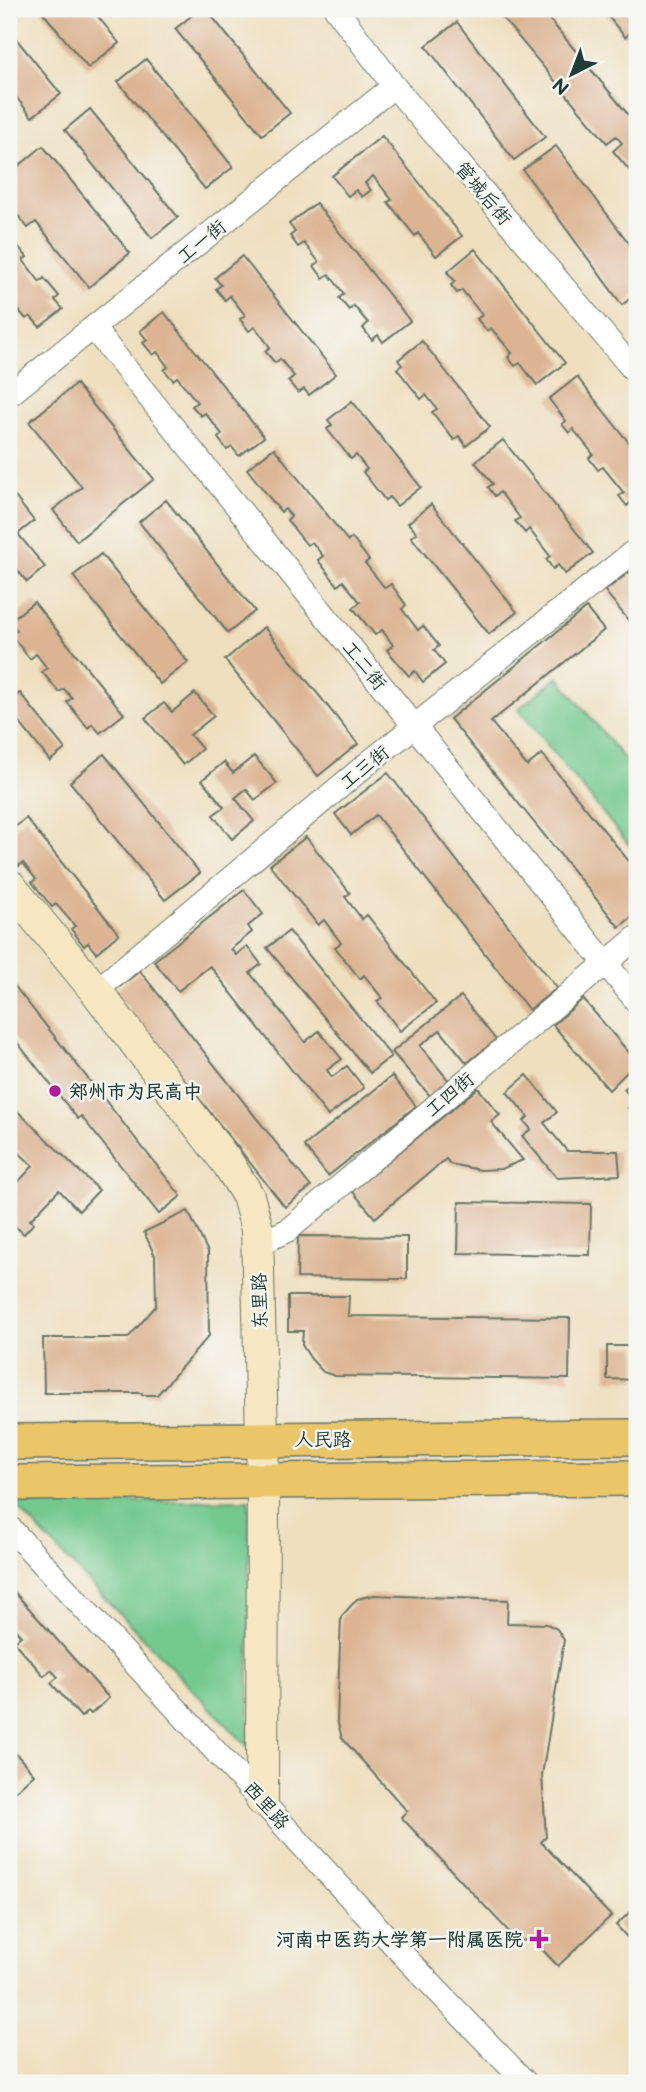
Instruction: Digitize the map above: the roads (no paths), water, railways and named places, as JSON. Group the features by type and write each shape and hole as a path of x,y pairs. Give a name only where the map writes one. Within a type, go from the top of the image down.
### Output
{"main road":[{"name":"人民路","path":"9,1442 637,1437"},
{"path":"9,1483 637,1478"}],"street":[{"name":"管城后街","path":"336,9 394,86 637,374"},
{"name":"工一街","path":"9,396 394,86"},
{"name":"工二街","path":"93,328 637,1002"},
{"name":"工三街","path":"96,990 414,726 637,549"},
{"name":"东里路","path":"9,885 96,990 229,1165 248,1196 257,1245 263,1481 262,1800"},
{"name":"工四街","path":"257,1245 288,1230 637,937"},
{"name":"西里路","path":"9,1527 405,1957 526,2083"}],"place":[{"name":"郑州市为民高中","path":"55,1091"},
{"name":"河南中医药大学第一附属医院","path":"539,1939"}]}
